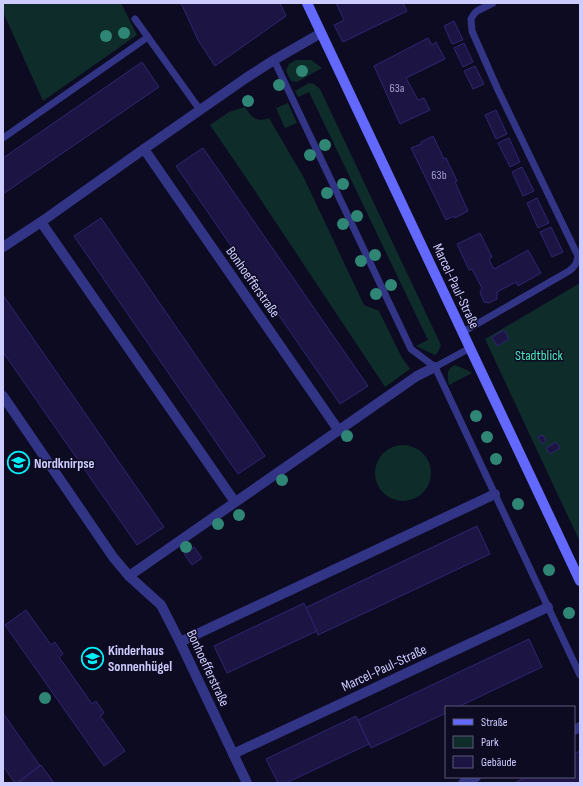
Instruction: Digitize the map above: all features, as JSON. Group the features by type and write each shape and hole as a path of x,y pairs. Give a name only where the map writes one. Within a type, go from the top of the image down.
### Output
{"street":[{"name":"Marcel-Paul-Straße","path":"307,3 580,581"},
{"path":"3,247 42,222 144,149 274,60 321,33"},
{"name":"Bonhoefferstraße","path":"144,149 339,431"},
{"path":"42,222 235,502"},
{"path":"129,576 417,376 435,367"},
{"name":"Bonhoefferstraße","path":"3,396 113,557 129,576 161,605 247,783"},
{"path":"180,642 495,494"},
{"name":"Marcel-Paul-Straße","path":"233,754 548,607"},
{"path":"463,783 474,778"}],"lane":[{"path":"463,332 569,271 578,261 578,256 498,90 472,31 471,18 474,14 493,3"},
{"path":"135,19 200,110"},
{"path":"3,138 148,37"},
{"path":"274,60 411,349 435,367 580,675"},
{"path":"435,367 470,348"}],"green space":[{"path":"3,3 121,3 137,35 43,101 3,12"},
{"path":"296,60 311,60 322,68 297,82 291,81 286,71 289,64"},
{"path":"309,83 314,84 320,89 441,345 435,355 416,346 428,340 309,92 298,97 295,91"},
{"path":"288,103 297,123 285,128 276,108"},
{"path":"245,107 255,118 261,120 269,118 304,178 364,305 379,311 401,356 410,369 385,387 210,125 229,112"},
{"name":"Stadtblick","path":"580,283 580,542 485,339"},
{"path":"455,365 472,373 449,385 449,371 452,366"},
{"path":"397,445 409,445 419,449 427,457 431,467 431,479 427,489 419,497 409,501 397,501 387,497 379,489 375,479 375,467 379,457 387,449"}],"building":[{"path":"181,3 280,3 286,16 215,66 198,40"},
{"path":"336,3 403,3 407,11 343,42 334,25 344,20"},
{"path":"454,21 463,40 452,44 444,26"},
{"path":"428,38 432,45 436,42 445,59 406,78 418,100 424,98 430,110 400,124 374,66"},
{"path":"464,43 473,62 463,67 454,48"},
{"path":"142,62 159,87 3,194 3,158"},
{"path":"475,66 484,84 473,89 464,71"},
{"path":"496,110 507,134 496,139 485,115"},
{"path":"433,136 457,181 455,182 468,211 455,218 454,216 446,220 411,148 421,144 421,142"},
{"path":"509,138 520,162 510,167 498,143"},
{"path":"203,148 368,386 340,404 176,166"},
{"path":"522,167 534,191 523,196 512,172"},
{"path":"537,198 549,223 538,228 527,203"},
{"path":"101,218 265,456 238,474 74,236"},
{"path":"551,227 563,252 552,257 540,232"},
{"path":"480,233 492,257 489,259 494,269 528,250 541,273 518,286 516,282 497,292 497,299 489,303 484,302 480,293 482,288 472,269 469,270 457,244"},
{"path":"3,295 164,527 137,545 3,352"},
{"path":"504,330 509,339 497,346 492,337"},
{"path":"543,435 546,441 542,444 538,437"},
{"path":"556,442 560,448 550,454 546,448"},
{"path":"477,526 490,554 318,635 305,608"},
{"path":"194,547 202,558 192,565 184,554"},
{"path":"304,603 317,631 227,673 214,646"},
{"path":"26,610 51,645 55,642 63,654 59,657 92,704 96,701 104,713 100,716 125,751 104,766 5,625"},
{"path":"529,639 542,667 460,706 445,706 445,713 371,748 358,720"},
{"path":"3,713 40,766 17,783 15,783 3,766"},
{"path":"356,716 369,744 286,783 278,783 266,759"},
{"path":"580,751 580,783 514,783 524,778 575,778 575,754"},
{"path":"41,765 54,783 17,783"}],"place":[{"name":"Nordknirpse","path":"19,463"},
{"name":"Kinderhaus Sonnenhügel","path":"93,658"}]}
